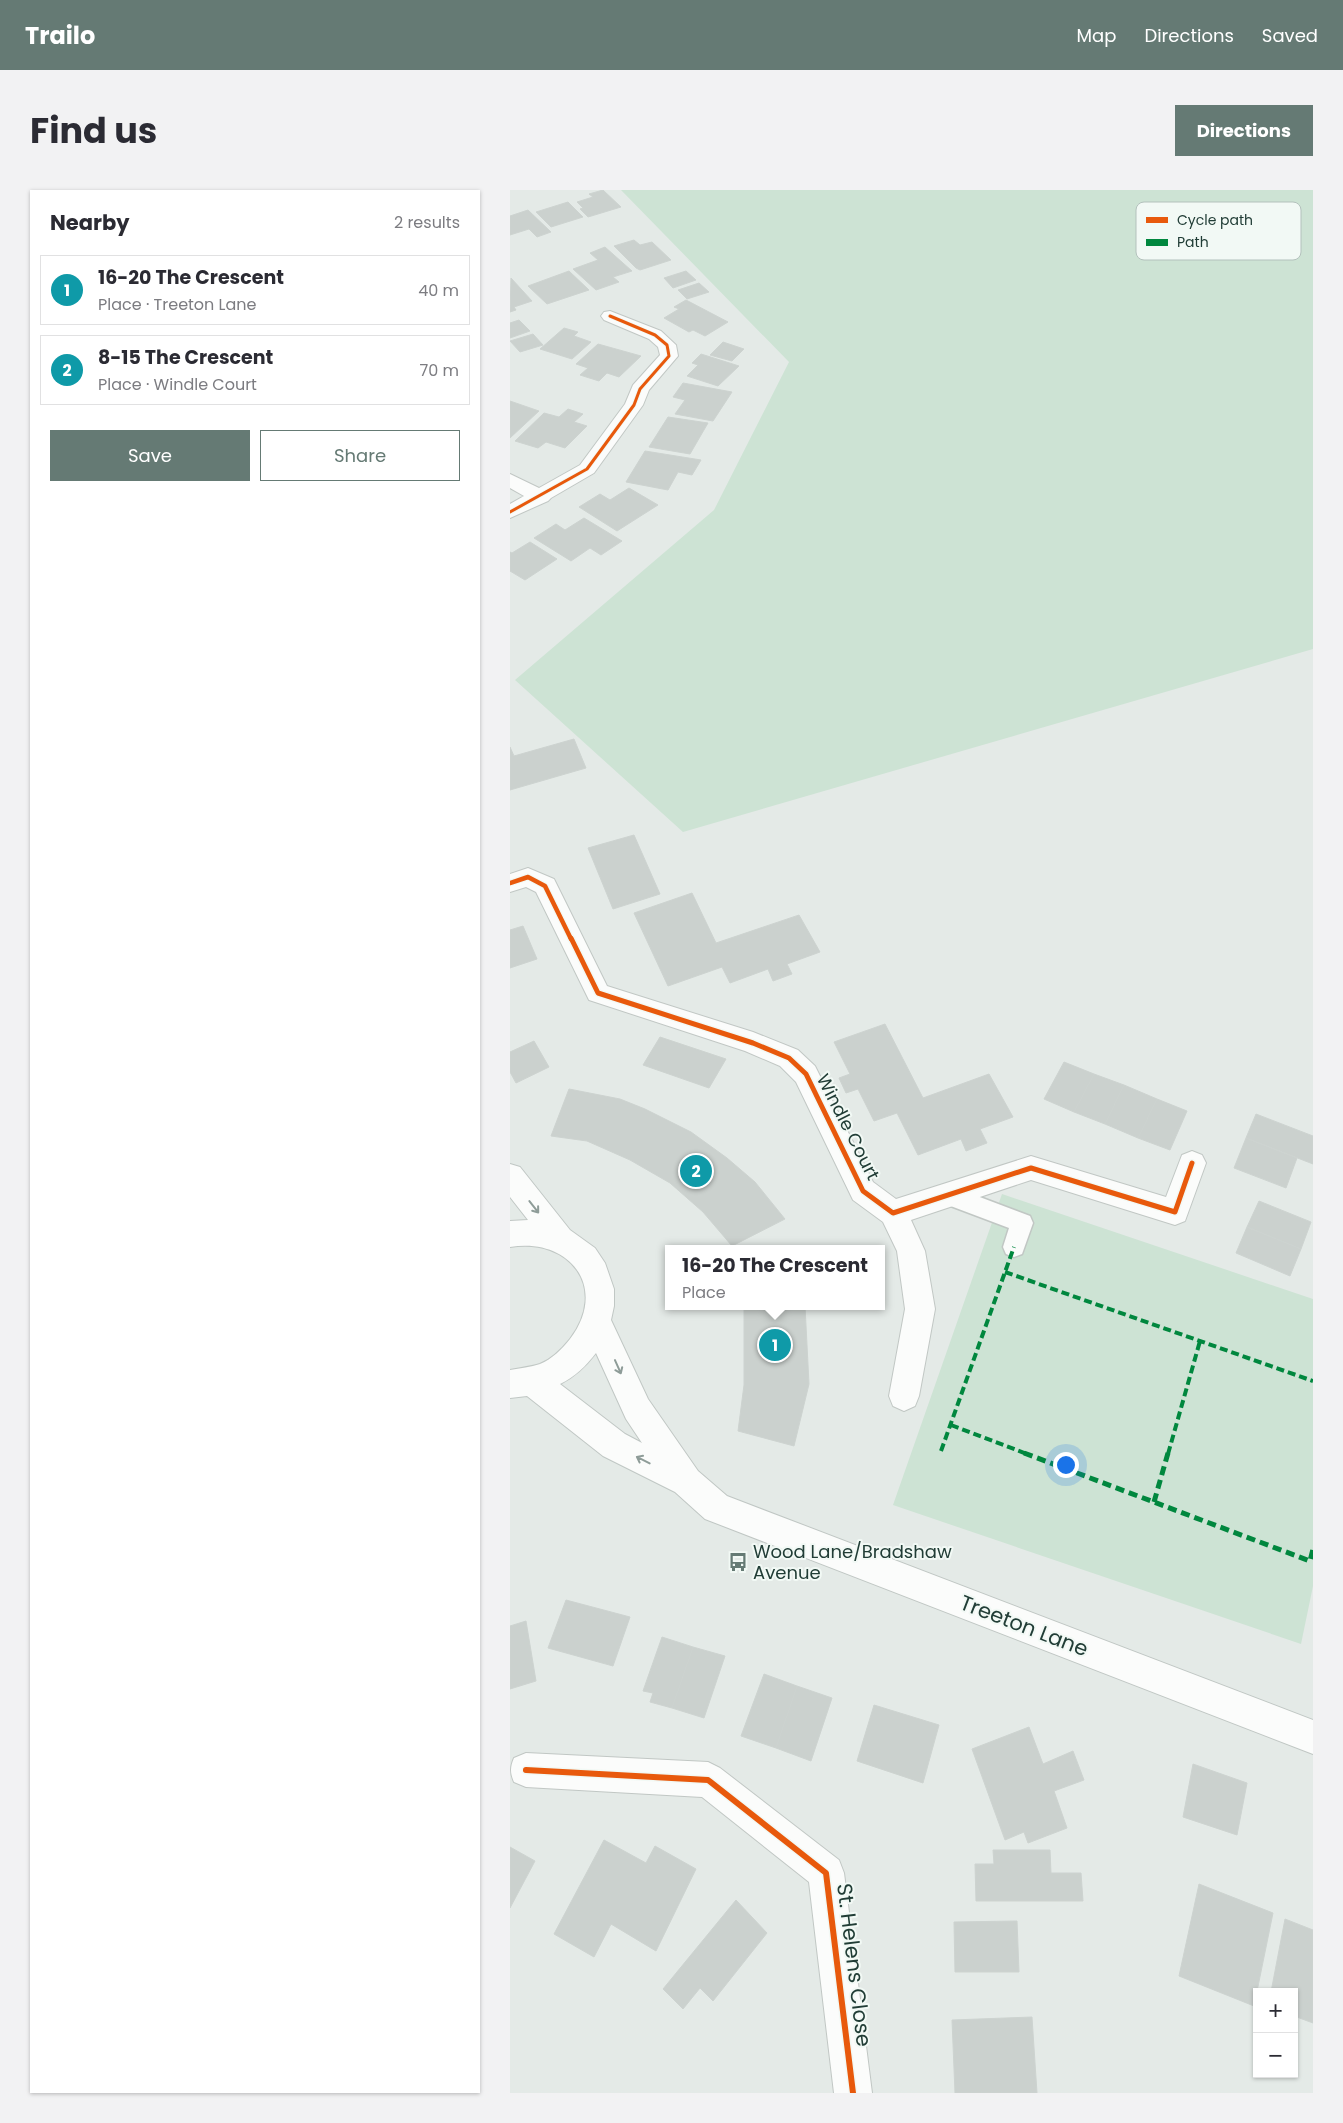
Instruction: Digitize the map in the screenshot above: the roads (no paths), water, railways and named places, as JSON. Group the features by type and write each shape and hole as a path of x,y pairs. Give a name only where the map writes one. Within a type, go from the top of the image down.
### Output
{"street":[{"path":"510,512 541,497 588,469 634,405 640,389 669,356 667,345 655,335 610,316"},
{"path":"510,480 541,497"},
{"name":"Windle Court","path":"510,883 528,877 545,886 598,993 754,1043 789,1058 806,1074 863,1191 893,1213"},
{"path":"904,1396 920,1309 911,1251 893,1213 1031,1168 1175,1212 1192,1163"},
{"path":"510,1176 559,1238"},
{"path":"510,1234 536,1232 559,1238 581,1251 595,1271 601,1296 596,1323 582,1348 560,1368 521,1383"},
{"name":"Treeton Lane","path":"596,1323 637,1409 687,1482 716,1508 1313,1737"},
{"name":"Treeton Lane","path":"521,1383 614,1445 687,1482"},
{"name":"St. Helens Close","path":"526,1770 708,1780 826,1873 854,2093"}],"lane":[{"path":"948,1195 1022,1223 1014,1247"}],"place":[{"name":"8-15 The Crescent","path":"696,1171"},
{"name":"16-20 The Crescent","path":"775,1345"},
{"name":"Wood Lane/Bradshaw Avenue","path":"738,1562"}]}
